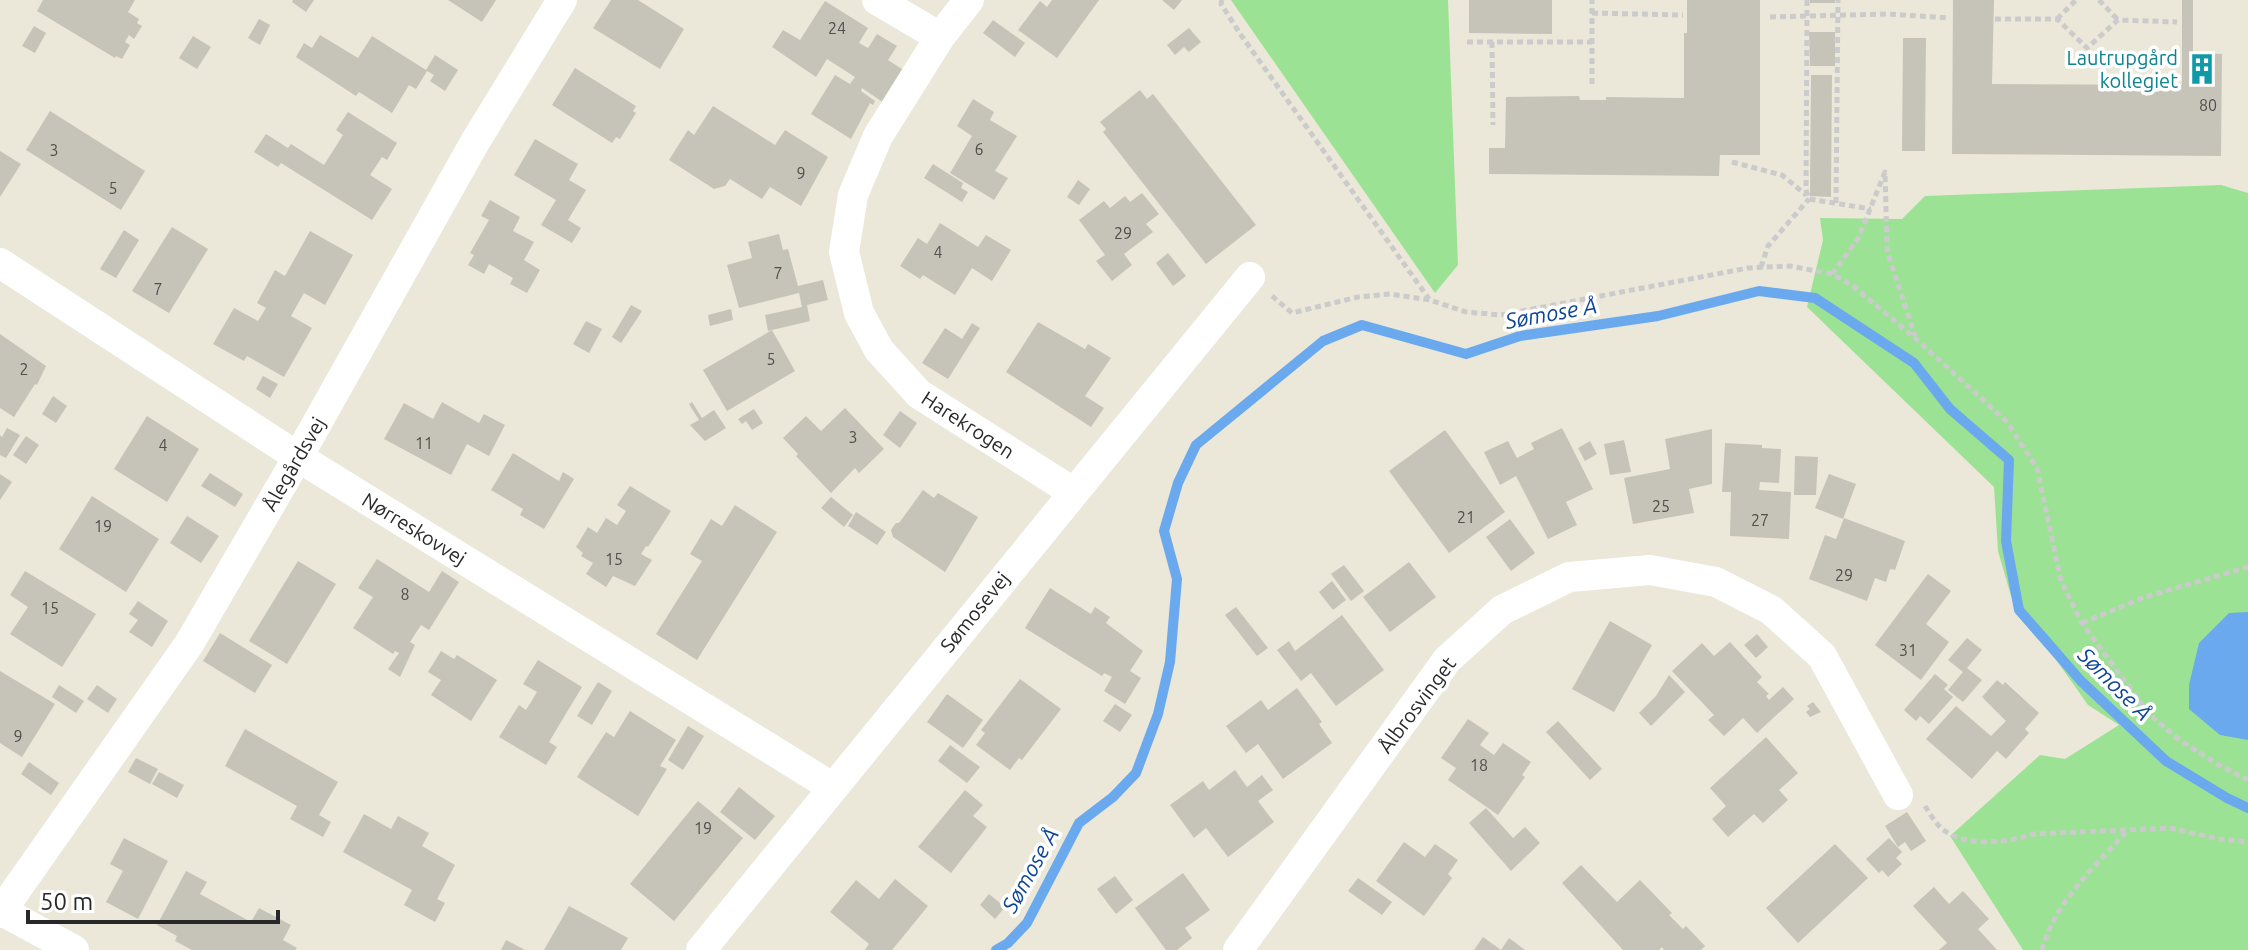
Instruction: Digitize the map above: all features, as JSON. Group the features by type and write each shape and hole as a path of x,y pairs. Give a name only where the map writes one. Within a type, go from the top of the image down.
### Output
{"street":[{"name":"Ålegårdsvej","path":"1,911 189,644 475,142 562,0"},
{"path":"877,0 940,37"},
{"name":"Harekrogen","path":"969,0 940,37 878,136 853,195 844,252 859,313 879,350 919,394 1073,492"},
{"name":"Nørreskovvej","path":"0,263 298,457 832,787"},
{"name":"Sømosevej","path":"701,950 1250,277"},
{"name":"Ålbrosvinget","path":"1238,950 1447,660 1502,610 1569,577 1650,570 1716,582 1771,610 1822,656 1898,795"},
{"path":"1,911 74,950"}],"path":[{"path":"1222,0 1221,4 1241,35 1430,300"},
{"path":"1592,0 1592,84"},
{"path":"1761,267 1768,246 1808,198 1807,0"},
{"path":"1836,203 1838,0"},
{"path":"2057,19 2076,0"},
{"path":"2099,0 2118,20"},
{"path":"1592,13 1683,15"},
{"path":"1770,17 1887,14 1950,18"},
{"path":"1995,19 2057,19 2087,48"},
{"path":"2086,67 2087,48 2118,20 2177,22"},
{"path":"1467,42 1592,42"},
{"path":"1492,42 1493,125"},
{"path":"1732,162 1782,175 1808,198 1871,209"},
{"path":"1832,274 1858,239 1885,172 1887,251 1915,338"},
{"path":"1250,277 1292,313 1358,297 1390,294 1430,300 1466,312 1501,315 1761,267 1790,266 1832,274 1853,286 1915,338 2006,421 2037,468 2061,581 2082,623 2148,713 2177,738 2248,780"},
{"path":"2082,623 2145,597 2248,567"},
{"path":"1898,795 1921,799 1944,831 1962,838 1992,842 2034,834 2170,828 2248,842"},
{"path":"2042,950 2055,918 2074,889 2129,829"}],"green space":[{"path":"1231,0 1448,0 1458,265 1435,293"},
{"path":"2221,185 2248,193 2248,950 2023,950 1950,836 2040,755 2065,759 2119,725 2088,705 2011,596 1998,551 1994,487 1807,307 1823,240 1820,218 1902,219 1925,196"}],"water":[{"path":"2248,612 2248,740 2220,735 2189,709 2189,685 2199,643 2229,613"}],"building":[{"path":"43,0 135,0 128,12 139,19 137,23 142,26 134,39 129,35 125,42 130,45 122,59 115,58 37,11"},
{"path":"293,0 314,0 306,12"},
{"path":"448,0 496,0 482,22"},
{"path":"611,0 638,0 684,29 660,69 593,28"},
{"path":"1052,0 1099,0 1057,58 1018,30 1040,1 1047,7"},
{"path":"1162,0 1182,0 1174,10"},
{"path":"1469,0 1552,0 1552,34 1469,33"},
{"path":"1687,0 1760,0 1760,155 1720,155 1719,176 1489,174 1489,148 1505,148 1506,97 1579,96 1580,100 1606,100 1606,97 1684,98"},
{"path":"1810,0 1835,0 1835,3 1810,3"},
{"name":"Lautrupgård kollegiet","path":"1953,0 1994,0 1992,84 2182,85 2182,0 2193,0 2193,53 2222,54 2221,156 1952,154"},
{"path":"825,1 868,28 859,43 868,48 877,34 897,46 888,60 905,71 884,103 862,88 861,91 875,101 873,105 870,103 851,139 811,114 835,75 850,84 855,77 827,59 816,77 772,47 783,30 800,40"},
{"path":"259,19 270,25 260,45 248,38"},
{"path":"993,20 1025,43 1015,57 983,33"},
{"path":"34,26 46,33 35,53 22,46"},
{"path":"1189,28 1201,42 1189,52 1184,47 1175,55 1167,45"},
{"path":"1809,32 1835,32 1835,66 1810,66"},
{"path":"320,35 358,58 372,36 426,70 435,55 458,70 445,91 430,81 434,75 427,71 416,89 409,85 392,113 359,92 356,96 296,57 304,43 312,48"},
{"path":"193,36 211,47 197,69 179,58"},
{"path":"1903,38 1926,38 1925,151 1902,151"},
{"path":"575,68 636,106 633,111 636,113 620,139 616,137 612,143 552,105"},
{"path":"1811,75 1832,75 1831,197 1810,196"},
{"path":"1140,90 1147,99 1153,94 1256,225 1206,264 1103,132 1106,129 1100,122"},
{"path":"973,99 994,112 990,120 1017,136 995,171 1008,178 994,200 950,173 972,136 957,126"},
{"path":"713,106 775,145 785,130 828,157 801,206 770,187 762,199 730,179 725,186 714,189 669,160 688,130 694,135"},
{"path":"50,111 145,171 121,210 26,150"},
{"path":"348,112 397,143 387,160 382,157 370,175 392,189 372,220 281,163 278,167 254,152 266,134 288,148 291,144 324,165 343,135 336,130"},
{"path":"535,139 578,164 569,180 586,190 568,220 581,228 572,243 541,225 556,200 514,175"},
{"path":"0,151 21,164 0,197"},
{"path":"933,164 963,183 961,188 968,192 962,202 924,178"},
{"path":"1078,180 1090,189 1079,205 1067,197"},
{"path":"1142,193 1159,214 1146,224 1153,232 1124,254 1132,265 1112,281 1096,261 1105,255 1079,220 1104,201 1110,208 1125,196 1130,202"},
{"path":"490,200 520,217 513,231 534,242 524,260 540,270 527,293 510,284 513,278 489,264 484,274 468,265 474,255 470,253 489,220 481,216"},
{"path":"940,223 978,247 986,235 1011,250 992,281 972,268 955,295 923,275 920,279 900,266 918,238 927,244"},
{"path":"172,227 208,249 169,313 132,291"},
{"path":"124,230 139,240 116,278 100,269"},
{"path":"310,231 353,255 325,305 304,293 291,316 312,328 284,377 247,356 244,361 213,344 234,308 258,321 266,308 257,303 275,270 285,276"},
{"path":"779,234 783,250 788,249 798,286 823,280 828,300 807,305 810,321 768,331 765,315 802,307 799,293 739,308 727,265 752,258 748,242"},
{"path":"1168,253 1186,276 1173,286 1156,263"},
{"path":"631,305 642,311 621,343 612,337"},
{"path":"731,309 733,320 710,326 708,315"},
{"path":"586,321 602,329 589,353 573,344"},
{"path":"1038,322 1085,349 1088,344 1111,358 1085,396 1104,408 1091,427 1006,372"},
{"path":"972,323 980,328 948,379 922,363 945,328 962,339"},
{"path":"772,330 795,371 727,411 703,370"},
{"path":"0,334 46,366 37,385 14,417 0,408"},
{"path":"263,376 278,384 270,398 256,389"},
{"path":"53,396 67,406 56,423 42,414"},
{"path":"442,402 479,423 484,414 505,425 489,456 467,444 451,475 384,439 404,403 433,419"},
{"path":"692,402 702,418 714,410 726,428 705,441 690,425 699,420 689,404"},
{"path":"845,408 884,449 859,473 855,468 831,493 783,438 806,416 821,431"},
{"path":"754,409 763,423 752,430 746,421 742,424 738,419"},
{"path":"900,411 917,423 900,448 883,435"},
{"path":"147,416 199,449 167,502 114,469"},
{"path":"7,428 20,435 6,458 0,455 0,435 2,437"},
{"path":"1562,428 1593,489 1566,502 1577,525 1548,539 1516,476 1500,485 1484,452 1508,441 1517,458 1534,449 1531,443"},
{"path":"1712,429 1712,484 1689,489 1694,513 1633,524 1624,478 1670,469 1665,439"},
{"path":"1445,430 1505,512 1449,553 1389,471"},
{"path":"26,436 39,445 26,464 13,455"},
{"path":"1624,440 1631,472 1610,475 1604,444"},
{"path":"1590,441 1597,454 1585,461 1578,448"},
{"path":"1725,443 1781,449 1779,483 1760,482 1759,490 1791,492 1789,539 1730,536 1731,492 1722,492"},
{"path":"513,453 559,481 563,472 574,479 544,529 520,515 523,509 491,490"},
{"path":"1795,456 1818,457 1816,495 1794,495"},
{"path":"210,473 243,494 235,507 201,486"},
{"path":"0,474 12,482 0,500"},
{"path":"1829,474 1856,484 1843,519 1815,508"},
{"path":"630,486 671,511 641,554 652,560 635,586 613,576 606,587 586,574 593,563 581,556 583,553 576,547 588,527 597,533 606,518 617,525 626,511 617,505"},
{"path":"923,490 934,498 938,493 978,517 945,572 893,537 891,530"},
{"path":"92,496 159,539 126,592 59,549"},
{"path":"831,497 853,515 844,527 821,508"},
{"path":"735,505 777,532 697,660 656,634 702,561 690,554 711,519 722,526"},
{"path":"856,512 886,532 877,545 848,526"},
{"path":"187,516 219,536 201,563 170,543"},
{"path":"1844,518 1905,541 1895,570 1890,569 1886,582 1875,578 1867,601 1809,579 1825,535 1836,539"},
{"path":"1510,519 1535,553 1511,571 1486,537"},
{"path":"377,559 429,592 442,571 459,582 429,630 421,625 410,642 415,645 400,677 388,669 399,653 395,651 393,654 353,628 373,597 358,588"},
{"path":"298,561 336,584 287,664 249,641"},
{"path":"1409,562 1436,597 1390,632 1363,597"},
{"path":"1344,565 1364,591 1351,601 1331,574"},
{"path":"25,571 96,614 62,667 10,634 28,607 10,595"},
{"path":"1928,574 1951,591 1926,624 1949,642 1921,680 1875,645"},
{"path":"1332,581 1346,600 1333,610 1319,592"},
{"path":"1050,588 1091,614 1095,607 1110,617 1106,623 1143,651 1130,671 1141,678 1125,704 1104,691 1112,677 1104,673 1102,676 1025,628"},
{"path":"138,601 168,621 152,647 129,632 138,620 129,614"},
{"path":"1236,607 1268,648 1257,656 1225,615"},
{"path":"1342,615 1384,670 1336,706 1311,673 1301,681 1277,650 1289,641 1295,651"},
{"path":"1610,621 1652,645 1614,712 1572,689"},
{"path":"220,633 272,665 255,693 203,661"},
{"path":"1757,634 1768,647 1756,658 1744,645"},
{"path":"1967,638 1982,650 1967,668 1982,680 1963,702 1948,690 1963,672 1948,660"},
{"path":"1730,642 1762,677 1757,682 1769,694 1766,696 1769,700 1783,687 1794,699 1757,733 1743,718 1724,736 1708,720 1714,715 1672,671 1702,643 1714,656"},
{"path":"441,651 454,659 457,655 497,680 471,721 431,695 441,680 428,672"},
{"path":"538,660 582,687 549,742 557,747 546,765 499,737 519,705 526,710 537,692 523,684"},
{"path":"0,671 55,704 22,757 0,743"},
{"path":"1935,674 1948,685 1944,689 1953,697 1929,724 1920,716 1916,721 1904,710"},
{"path":"1669,675 1685,692 1651,726 1639,713 1656,696"},
{"path":"1020,679 1061,709 1022,760 1019,758 1010,770 976,745 985,733 981,730"},
{"path":"1997,680 2003,685 2005,682 2039,713 2025,729 2029,733 2006,759 1997,751 1972,779 1926,739 1956,706 1991,736 2006,721 1982,697"},
{"path":"598,682 612,691 592,725 577,716"},
{"path":"59,685 84,701 76,713 52,697"},
{"path":"97,685 117,699 108,713 87,699"},
{"path":"1297,688 1322,722 1319,724 1332,743 1283,779 1258,744 1246,753 1226,726 1261,700 1268,710"},
{"path":"947,694 983,720 963,748 927,722"},
{"path":"1813,702 1821,712 1810,717 1806,712 1810,709 1807,706"},
{"path":"1115,704 1132,715 1120,732 1103,721"},
{"path":"630,711 676,740 660,766 667,769 638,816 577,777 606,732 614,737"},
{"path":"1468,719 1489,733 1480,745 1494,755 1503,743 1531,762 1522,775 1525,777 1498,815 1448,780 1456,768 1441,758"},
{"path":"1558,721 1602,769 1590,780 1546,732"},
{"path":"688,726 704,736 683,770 668,760"},
{"path":"245,729 338,782 319,815 331,822 323,837 290,819 297,806 225,766"},
{"path":"1766,737 1798,773 1779,790 1788,800 1763,823 1754,814 1728,837 1712,819 1726,806 1710,788"},
{"path":"950,745 980,767 967,783 938,761"},
{"path":"136,758 158,769 150,784 128,772"},
{"path":"29,762 59,783 51,795 21,774"},
{"path":"1235,770 1247,787 1262,775 1273,790 1258,801 1274,822 1228,857 1206,828 1194,838 1170,805 1203,781 1209,790"},
{"path":"159,772 184,785 177,798 152,784"},
{"path":"739,787 775,816 755,840 720,812"},
{"path":"965,790 983,805 973,816 987,827 951,873 918,847"},
{"path":"698,801 743,838 674,921 630,884"},
{"path":"1486,808 1513,838 1525,827 1540,843 1511,871 1469,823"},
{"path":"1907,812 1926,841 1911,851 1905,842 1898,847 1885,826"},
{"path":"364,814 391,829 398,816 429,833 422,846 455,865 437,899 445,903 435,922 404,905 412,890 343,852"},
{"path":"124,838 168,861 138,919 106,902 123,871 110,864"},
{"path":"1889,838 1902,852 1896,858 1902,864 1888,877 1882,870 1879,873 1866,859"},
{"path":"1404,842 1425,857 1435,844 1458,860 1448,874 1452,878 1424,916 1376,881"},
{"path":"1835,844 1868,878 1798,943 1766,908"},
{"path":"1581,865 1617,902 1640,880 1672,913 1669,915 1683,929 1686,926 1705,946 1701,950 1664,950 1662,947 1659,950 1623,950 1562,883"},
{"path":"186,871 207,882 200,894 251,922 259,908 291,925 283,940 297,948 192,950 175,941 177,936 157,925"},
{"path":"1183,873 1210,910 1185,928 1192,938 1177,950 1166,950 1135,908"},
{"path":"1115,876 1133,900 1116,914 1097,889"},
{"path":"1358,878 1392,902 1382,915 1348,891"},
{"path":"895,879 928,906 892,950 865,950 869,944 830,912 856,880 879,899"},
{"path":"1934,887 1949,904 1963,891 1989,919 1978,929 1997,950 1939,950 1947,943 1913,906"},
{"path":"989,894 1005,907 995,919 980,905"},
{"path":"569,906 628,938 621,950 544,950"},
{"path":"1483,937 1501,950 1474,950"},
{"path":"1509,938 1525,950 1501,950"},
{"path":"506,940 525,950 501,950"}],"waterway":[{"name":"Sømose Å","path":"996,950 1008,943 1027,923 1079,823 1113,797 1136,773 1158,714 1170,662 1177,579 1164,531 1178,483 1196,445 1323,341 1362,325 1466,354 1520,336 1658,316 1759,291 1815,298 1914,363 1950,409 2009,460 2006,541 2019,610 2081,681 2166,761 2248,808"}],"place":[{"name":"Lautrupgård kollegiet","path":"2202,69"}]}
